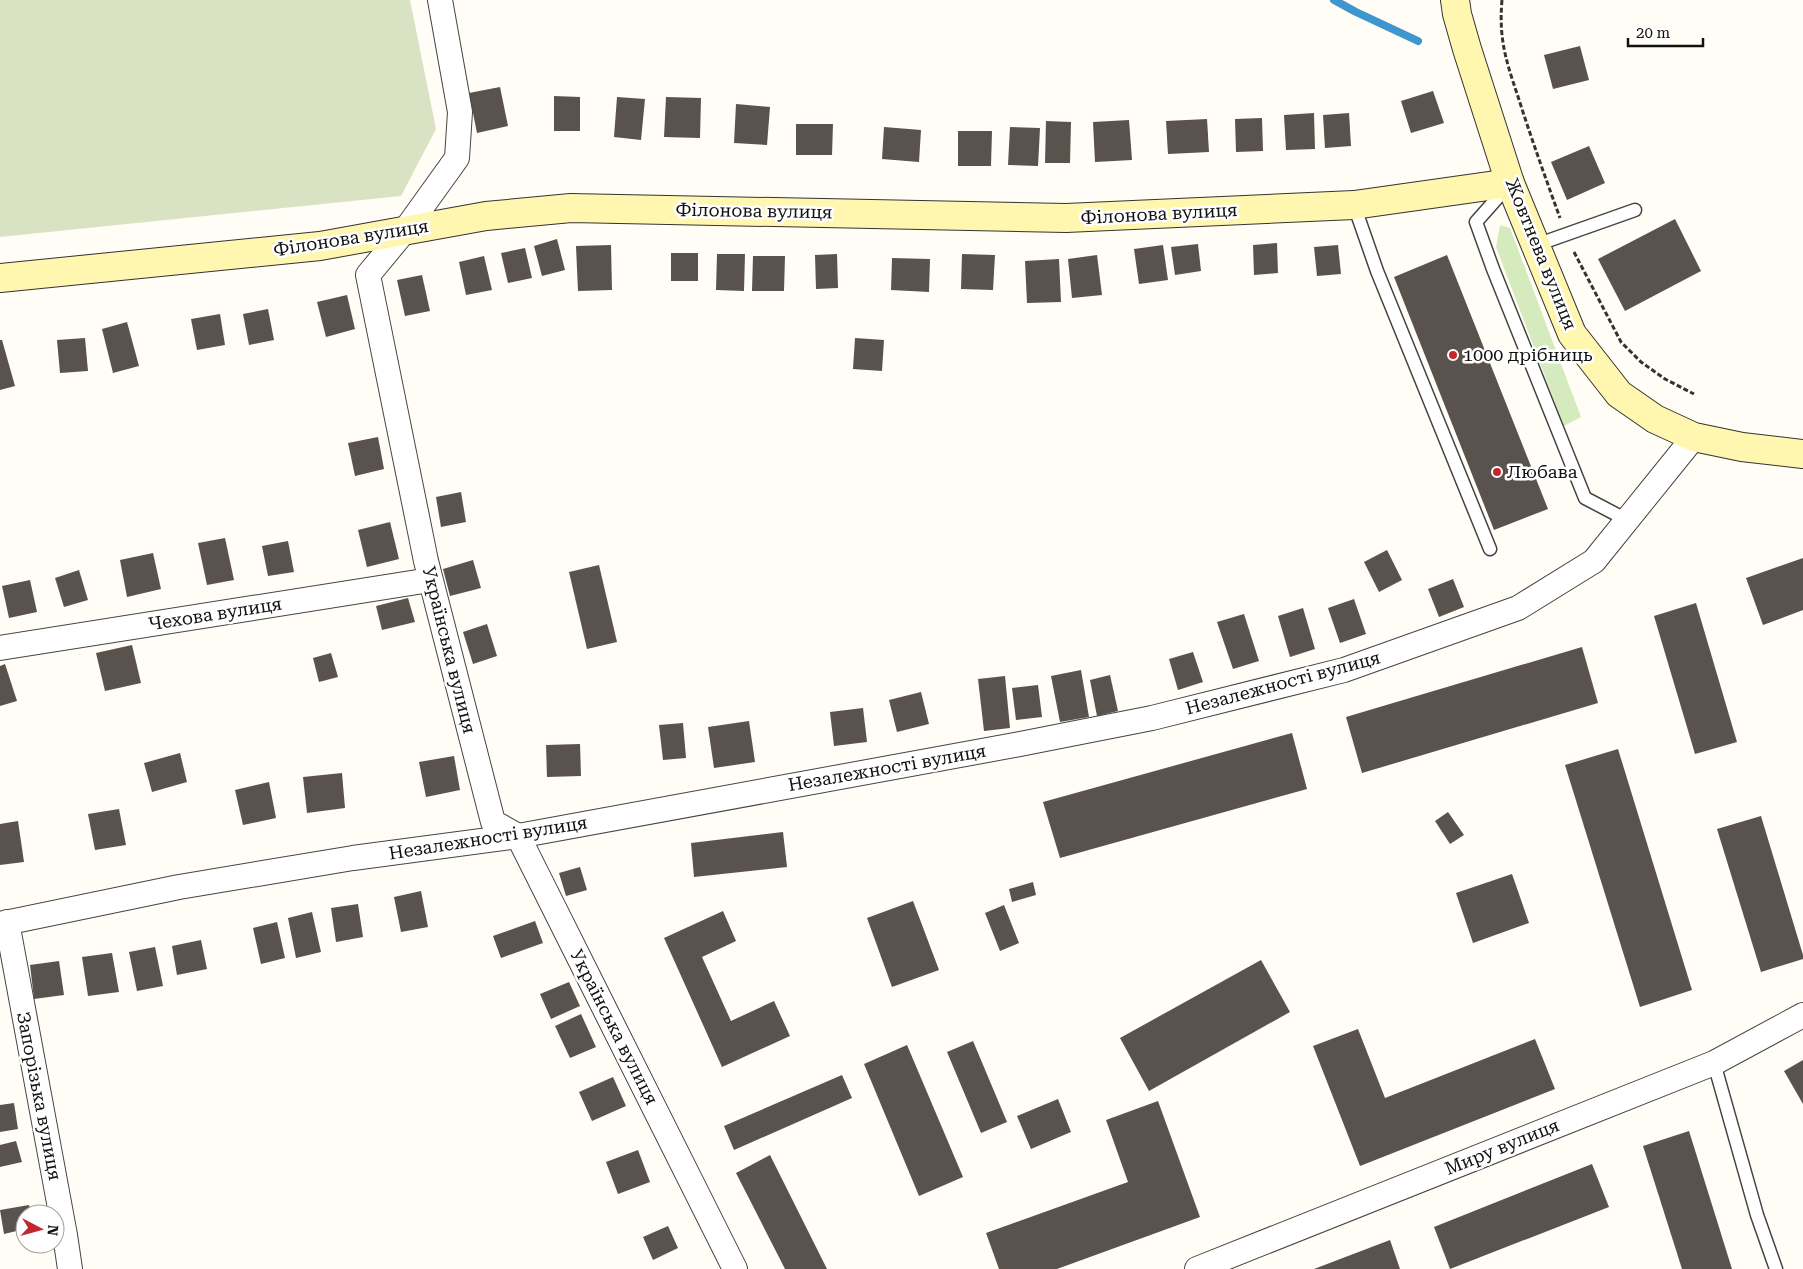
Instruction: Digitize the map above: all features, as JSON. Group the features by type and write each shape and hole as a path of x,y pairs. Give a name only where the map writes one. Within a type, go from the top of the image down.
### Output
{"street":[{"name":"Українська вулиця","path":"440,0 460,112 457,158 406,229 368,275 430,580 493,822 518,836 735,1269"},
{"name":"Жовтнева вулиця","path":"1455,0 1466,49 1510,183 1572,334 1619,394 1654,419 1694,436 1742,447 1803,454"},
{"name":"Філонова вулиця","path":"0,278 320,246 486,216 571,208 1066,218 1354,205 1510,183"},
{"name":"Незалежності вулиця","path":"3,923 179,887 353,858 518,836 1010,746 1152,718 1344,670 1518,608 1594,561 1694,436"},
{"name":"Чехова вулиця","path":"0,648 430,580"},
{"name":"Запорізька вулиця","path":"3,923 64,1225 70,1269"},
{"name":"Миру вулиця","path":"1197,1269 1714,1063 1803,1015"}],"lane":[{"path":"1510,183 1476,222 1586,498 1627,520"},
{"path":"1354,205 1376,271 1490,549"},
{"path":"1536,244 1635,210"},
{"path":"1714,1063 1757,1216 1776,1269"}],"green space":[{"path":"0,0 410,0 436,129 401,196 0,237"},
{"path":"1500,225 1510,228 1581,417 1564,426 1496,247"}],"building":[{"path":"1580,46 1589,80 1553,89 1544,55"},
{"path":"500,87 508,126 477,133 469,93"},
{"path":"1433,91 1444,123 1411,133 1401,101"},
{"path":"554,96 580,97 580,131 554,131"},
{"path":"617,97 645,99 641,140 614,137"},
{"path":"666,97 701,98 700,138 664,137"},
{"path":"736,104 770,107 767,145 734,143"},
{"path":"1314,113 1315,149 1286,150 1284,115"},
{"path":"1349,113 1351,146 1325,148 1323,115"},
{"path":"1262,118 1263,151 1236,152 1235,119"},
{"path":"1207,119 1209,152 1168,154 1166,121"},
{"path":"1129,120 1132,160 1095,162 1093,122"},
{"path":"1046,121 1071,122 1070,163 1045,163"},
{"path":"796,124 833,124 832,155 796,155"},
{"path":"884,127 921,130 919,162 882,159"},
{"path":"1010,127 1040,128 1038,166 1008,165"},
{"path":"958,131 992,131 991,166 958,166"},
{"path":"1589,146 1605,183 1567,200 1551,162"},
{"path":"1675,219 1701,271 1625,311 1598,259"},
{"path":"557,239 565,270 542,276 534,246"},
{"path":"1277,243 1278,273 1254,275 1253,245"},
{"path":"1198,244 1201,271 1175,275 1171,247"},
{"path":"611,245 612,290 578,291 576,246"},
{"path":"1163,245 1168,280 1139,284 1134,249"},
{"path":"1338,245 1341,274 1317,276 1314,247"},
{"path":"525,248 532,278 508,283 501,253"},
{"path":"671,253 698,253 698,281 671,281"},
{"path":"717,254 745,254 744,291 716,290"},
{"path":"837,254 838,288 816,289 815,255"},
{"path":"962,254 995,255 993,290 961,289"},
{"path":"1097,255 1102,295 1072,298 1068,259"},
{"path":"1447,255 1548,509 1494,530 1394,277"},
{"path":"484,256 492,290 466,295 459,262"},
{"path":"753,256 785,256 784,291 752,291"},
{"path":"892,258 930,259 929,292 891,290"},
{"path":"1059,259 1061,302 1027,303 1025,261"},
{"path":"422,275 430,311 405,316 397,280"},
{"path":"347,295 355,329 326,337 317,302"},
{"path":"268,309 274,340 249,345 243,314"},
{"path":"220,314 225,345 197,350 191,319"},
{"path":"127,322 139,366 113,373 102,329"},
{"path":"85,338 88,371 60,373 57,340"},
{"path":"855,338 884,340 882,371 853,369"},
{"path":"0,340 2,340 15,386 0,390"},
{"path":"378,437 384,469 355,476 348,443"},
{"path":"461,492 466,522 441,527 436,497"},
{"path":"390,522 399,559 367,567 358,530"},
{"path":"225,538 234,580 207,585 198,543"},
{"path":"288,541 294,572 268,576 262,546"},
{"path":"1387,550 1402,580 1379,592 1364,562"},
{"path":"153,553 161,589 127,597 120,560"},
{"path":"1803,558 1803,610 1763,625 1746,578"},
{"path":"473,560 481,588 450,596 443,569"},
{"path":"599,565 617,642 587,649 569,572"},
{"path":"79,570 88,600 64,607 55,578"},
{"path":"1453,579 1464,607 1439,617 1428,589"},
{"path":"30,580 37,612 9,618 2,586"},
{"path":"408,598 415,622 382,630 376,606"},
{"path":"1354,599 1366,634 1340,643 1328,608"},
{"path":"1696,603 1737,742 1695,754 1654,616"},
{"path":"1303,608 1315,649 1290,657 1278,616"},
{"path":"1244,614 1259,661 1233,669 1217,622"},
{"path":"487,624 497,656 473,664 463,632"},
{"path":"132,645 141,683 105,691 96,653"},
{"path":"1582,647 1598,703 1362,773 1346,717"},
{"path":"1193,652 1203,682 1178,690 1169,659"},
{"path":"331,653 338,677 319,682 313,658"},
{"path":"5,664 17,701 0,706 0,666"},
{"path":"1081,670 1089,717 1060,722 1051,676"},
{"path":"1110,675 1118,711 1097,716 1090,680"},
{"path":"1005,676 1010,728 984,731 978,679"},
{"path":"1038,685 1042,717 1016,720 1012,688"},
{"path":"921,692 929,724 897,732 889,700"},
{"path":"863,708 867,742 834,746 830,712"},
{"path":"749,721 755,762 714,768 708,727"},
{"path":"683,723 686,758 663,760 659,725"},
{"path":"1292,733 1307,789 1060,858 1043,802"},
{"path":"580,744 581,776 547,777 546,745"},
{"path":"1618,749 1692,990 1640,1007 1565,765"},
{"path":"180,753 187,782 152,792 144,763"},
{"path":"454,756 460,790 426,797 419,762"},
{"path":"342,773 345,808 307,813 303,777"},
{"path":"269,782 276,818 243,825 235,790"},
{"path":"119,809 126,845 95,850 88,814"},
{"path":"1448,812 1464,835 1450,844 1435,821"},
{"path":"1761,816 1803,959 1761,972 1717,829"},
{"path":"18,821 24,862 0,865 0,824"},
{"path":"783,832 787,867 694,877 691,843"},
{"path":"580,867 587,890 566,896 559,873"},
{"path":"1512,874 1529,923 1473,943 1456,893"},
{"path":"1033,882 1036,895 1012,902 1009,889"},
{"path":"421,891 428,927 401,932 394,897"},
{"path":"913,901 939,970 892,987 867,918"},
{"path":"358,904 363,937 336,942 331,908"},
{"path":"1004,905 1019,943 1000,951 985,913"},
{"path":"723,911 736,941 702,957 731,1021 774,1001 790,1036 722,1067 664,938"},
{"path":"312,912 321,952 296,958 288,918"},
{"path":"535,921 543,943 501,958 493,936"},
{"path":"277,922 285,958 261,964 253,928"},
{"path":"201,940 207,969 177,975 172,946"},
{"path":"155,947 163,986 137,991 129,952"},
{"path":"112,953 119,992 88,996 82,957"},
{"path":"1261,960 1290,1012 1149,1091 1120,1038"},
{"path":"59,961 64,995 34,999 30,965"},
{"path":"569,982 580,1006 551,1019 540,994"},
{"path":"581,1014 596,1047 570,1058 555,1026"},
{"path":"1358,1029 1385,1098 1535,1039 1555,1089 1360,1166 1313,1046"},
{"path":"973,1041 1007,1122 981,1133 947,1052"},
{"path":"907,1045 963,1177 919,1196 864,1064"},
{"path":"1803,1060 1803,1104 1784,1071"},
{"path":"842,1075 852,1098 734,1150 724,1126"},
{"path":"613,1077 626,1106 592,1121 579,1092"},
{"path":"1058,1099 1071,1132 1031,1149 1017,1116"},
{"path":"1158,1101 1200,1217 1057,1269 999,1269 986,1233 1128,1182 1106,1120"},
{"path":"14,1103 18,1129 0,1132 0,1105"},
{"path":"1689,1131 1732,1269 1682,1269 1643,1146"},
{"path":"16,1141 22,1162 0,1167 0,1145"},
{"path":"638,1150 650,1182 618,1194 606,1162"},
{"path":"770,1155 827,1269 785,1269 736,1173"},
{"path":"1592,1164 1609,1207 1450,1269 1434,1227"},
{"path":"15,1207 15,1231 4,1234 0,1210"},
{"path":"668,1226 678,1248 653,1260 643,1237"},
{"path":"1390,1240 1400,1269 1314,1269"}],"waterway":[{"path":"1334,0 1418,41"}],"place":[{"name":"1000 дрібниць","path":"1453,355"},
{"name":"Любава","path":"1497,472"}]}
